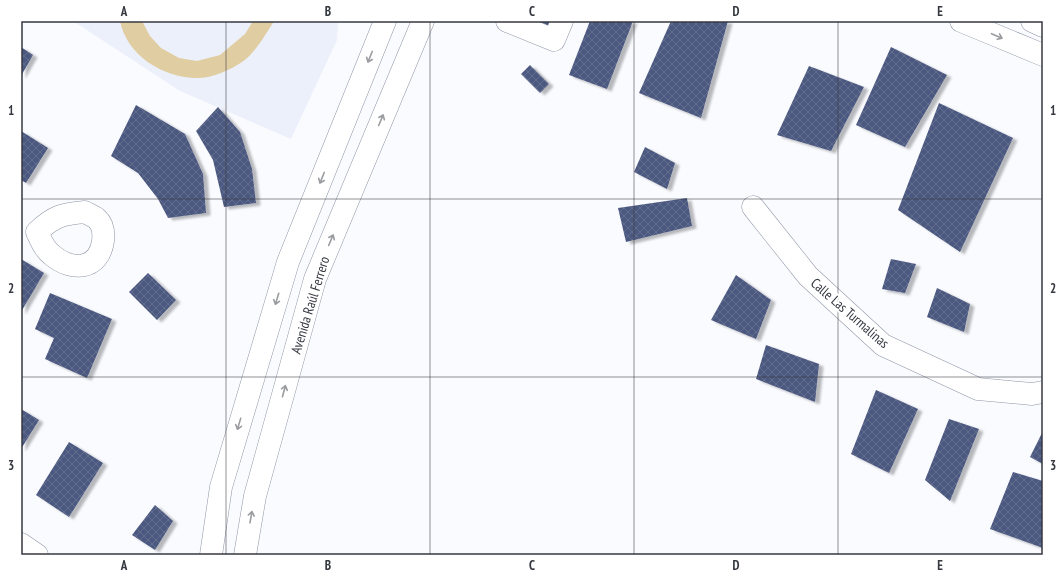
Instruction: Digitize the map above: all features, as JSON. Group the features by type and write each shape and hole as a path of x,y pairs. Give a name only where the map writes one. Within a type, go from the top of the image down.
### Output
{"main road":[{"path":"211,555 221,487 288,262 385,21"},
{"name":"Avenida Raúl Ferrero","path":"245,555 255,496 315,279 423,21"},
{"path":"507,21 554,40 562,21"},
{"path":"961,21 1043,55"},
{"path":"1032,21 1043,26"},
{"name":"Calle Las Turmalinas","path":"753,207 808,276 883,345 978,389 1032,394 1043,392"},
{"path":"21,544 38,555"}],"shaded area":[{"path":"73,21 338,21 337,40 291,139 180,91"},
{"path":"120,21 142,21 150,36 161,48 179,58 197,61 220,55 245,34 253,21 274,21 256,48 242,62 221,73 209,77 197,78 172,74 149,63 130,45"}],"building":[{"path":"529,21 555,21 551,30"},
{"path":"590,21 633,21 607,89 569,75"},
{"path":"671,21 728,21 701,118 639,93"},
{"path":"21,47 33,55 21,76"},
{"path":"891,47 947,75 905,147 856,125"},
{"path":"530,65 549,84 540,93 521,74"},
{"path":"809,66 864,87 831,151 777,135"},
{"path":"939,103 1013,138 960,252 898,210"},
{"path":"136,105 185,134 203,174 206,213 168,218 158,199 138,173 111,156"},
{"path":"218,107 240,132 252,169 256,203 224,207 213,160 196,131"},
{"path":"21,131 48,148 26,183 21,180"},
{"path":"645,147 675,163 667,189 634,172"},
{"path":"687,198 692,226 626,242 618,208"},
{"path":"21,259 44,273 21,312"},
{"path":"891,259 916,264 905,293 882,289"},
{"path":"148,273 176,300 157,320 129,292"},
{"path":"736,275 771,300 756,339 711,320"},
{"path":"937,288 970,304 964,332 927,317"},
{"path":"50,293 112,319 87,378 45,359 54,338 35,329"},
{"path":"766,345 819,364 815,402 756,379"},
{"path":"876,390 918,409 889,473 851,454"},
{"path":"21,409 39,420 21,449"},
{"path":"949,419 979,429 950,501 925,480"},
{"path":"1043,431 1043,464 1030,457"},
{"path":"69,442 103,463 69,517 36,495"},
{"path":"1013,472 1043,481 1043,548 990,529"},
{"path":"155,505 173,521 155,550 132,535"}]}
